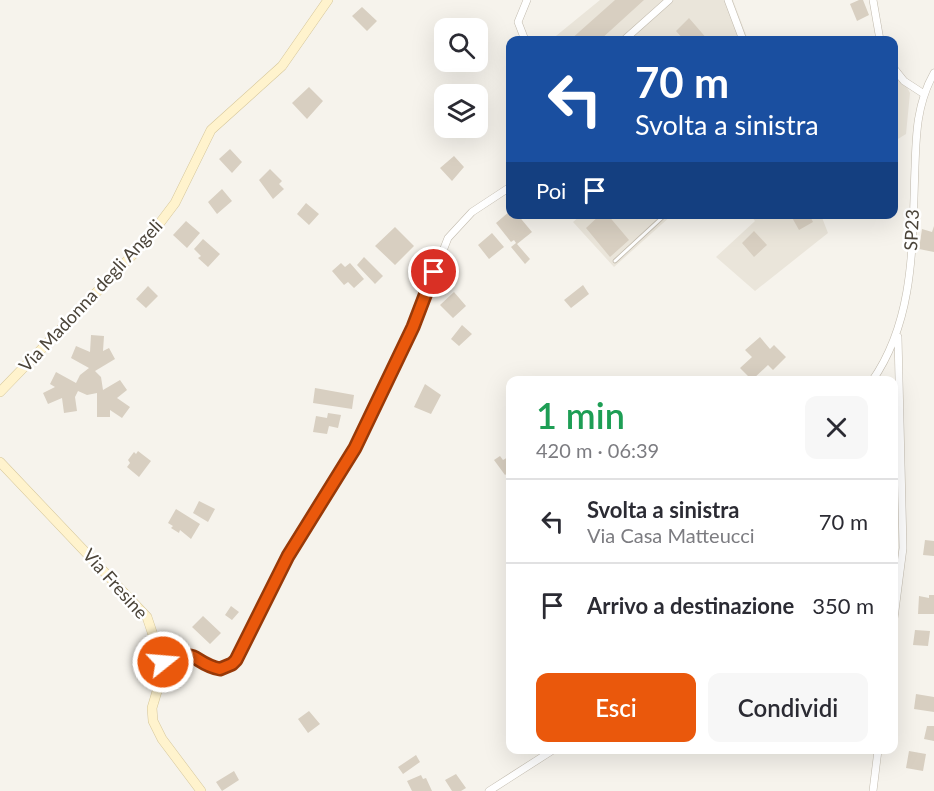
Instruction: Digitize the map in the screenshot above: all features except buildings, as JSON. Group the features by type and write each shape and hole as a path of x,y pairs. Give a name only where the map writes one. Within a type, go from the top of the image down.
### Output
{"street":[{"name":"Via Madonna degli Angeli","path":"0,392 147,240 173,207 210,130 282,66 328,0"},
{"path":"523,36 518,22 527,0"},
{"path":"628,36 669,0"},
{"path":"728,0 742,36"},
{"path":"873,0 879,36"},
{"path":"898,74 904,81 924,94"},
{"name":"SP23","path":"875,376 887,358 898,332 910,278 916,136 924,94 934,74"},
{"path":"201,791 162,739 153,721 152,708 164,668 184,655 191,655 220,669 236,660 288,556 355,448 413,327 448,238 472,212 506,190"},
{"path":"898,332 903,548 898,587"},
{"name":"Via Fresine","path":"0,462 142,610 150,624 164,668"},
{"path":"489,791 521,768 546,754"},
{"path":"873,791 878,754"}],"lane":[{"path":"615,261 661,219"}],"shaded area":[{"path":"600,0 733,0 746,36 556,36"},
{"path":"898,70 910,93 906,134 898,139"},
{"path":"576,219 668,219 614,267 573,222"},
{"path":"753,219 823,219 828,233 755,291 716,257 755,221"}],"route":[{"path":"163,662 164,668 180,656 191,655 220,669 226,668 236,660 288,556 355,448 413,327 434,272"}]}
